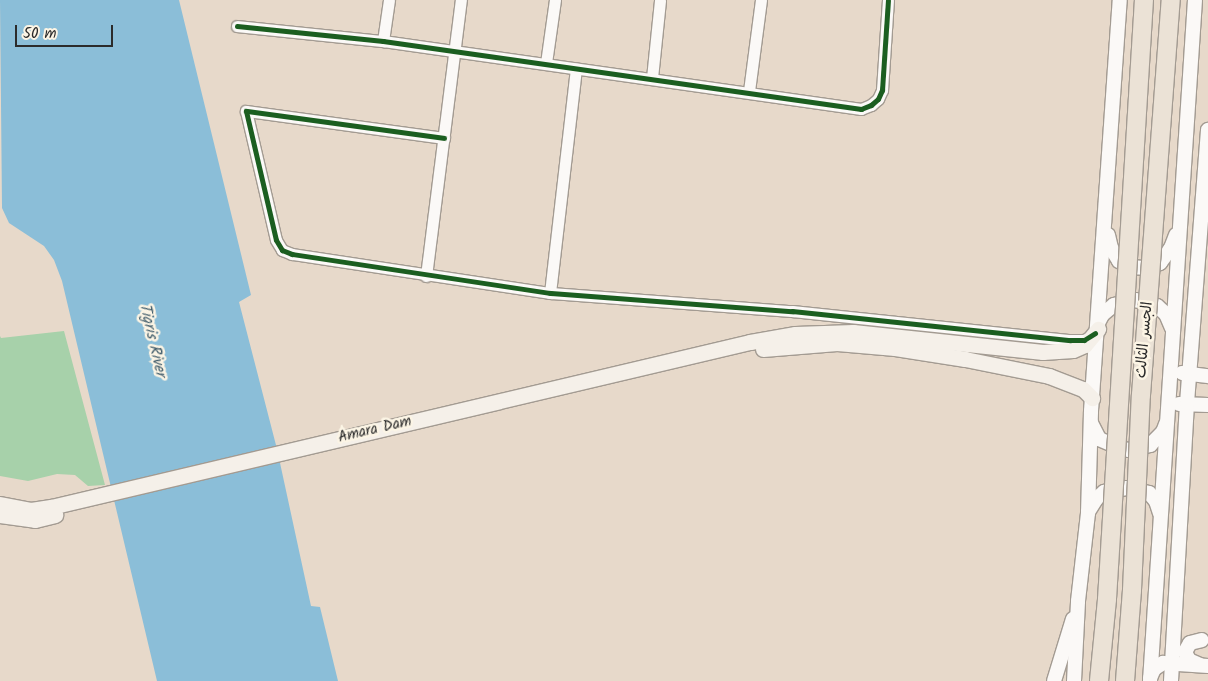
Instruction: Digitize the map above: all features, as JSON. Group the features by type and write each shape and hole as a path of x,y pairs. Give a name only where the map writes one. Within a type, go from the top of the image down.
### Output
{"main road":[{"name":"الجسر الثالث","path":"1099,681 1107,599 1144,0"},
{"name":"الجسر الثالث","path":"1125,681 1132,590 1141,395 1171,0"},
{"path":"0,515 35,520 795,334 853,332 1043,352 1073,350 1085,345 1097,328"},
{"path":"749,346 837,343 895,348 966,359 1049,376 1083,389 1092,398"},
{"name":"Amara Dam","path":"0,504 31,510 51,507 749,346"}],"street":[{"path":"384,41 389,0"},
{"path":"426,276 461,0"},
{"path":"546,64 555,0"},
{"path":"652,78 660,0"},
{"path":"749,91 761,0"},
{"path":"237,26 384,41 749,91 852,109 871,105 878,99 882,90 888,0"},
{"path":"1075,675 1078,601 1088,513 1092,398 1107,212 1120,0"},
{"path":"1150,680 1162,522 1172,331 1195,0"},
{"path":"550,293 576,68"},
{"path":"444,138 246,111 276,240 282,250 292,254 426,276 550,293 792,311 1070,340 1084,340 1097,328 1102,315 1114,305 1136,300 1144,302 1166,314 1172,331"},
{"path":"1171,681 1187,403 1208,130"},
{"path":"1107,212 1107,234 1111,248 1120,260 1138,268 1147,268 1160,263 1166,256 1177,234 1180,214"},
{"path":"1171,363 1178,372 1208,376"},
{"path":"1091,423 1099,439 1129,450 1150,445 1158,439 1163,432 1169,411 1174,405 1187,403 1208,405"},
{"path":"1088,513 1096,498 1104,492 1127,488 1149,493 1156,501 1162,522"},
{"path":"1158,560 1178,560"},
{"path":"1054,681 1078,601"},
{"path":"1175,620 1183,635 1205,640"},
{"path":"1205,640 1190,643 1185,652 1189,660 1205,666"},
{"path":"1150,680 1154,669 1163,663 1173,662 1205,666"}],"green space":[{"path":"64,331 105,485 88,486 75,475 57,474 28,481 0,476 0,336 1,338"}],"water":[{"name":"Tigris River","path":"0,0 179,0 251,295 239,302 277,449 311,606 320,607 338,681 157,681 62,281 54,260 44,246 9,223 2,208"}],"cycle path":[{"path":"237,26 383,41 861,109 871,105 878,99 882,90 888,0"},
{"path":"444,138 246,111 276,240 282,250 292,254 550,293 792,311 1070,340 1084,340 1095,333"}]}
